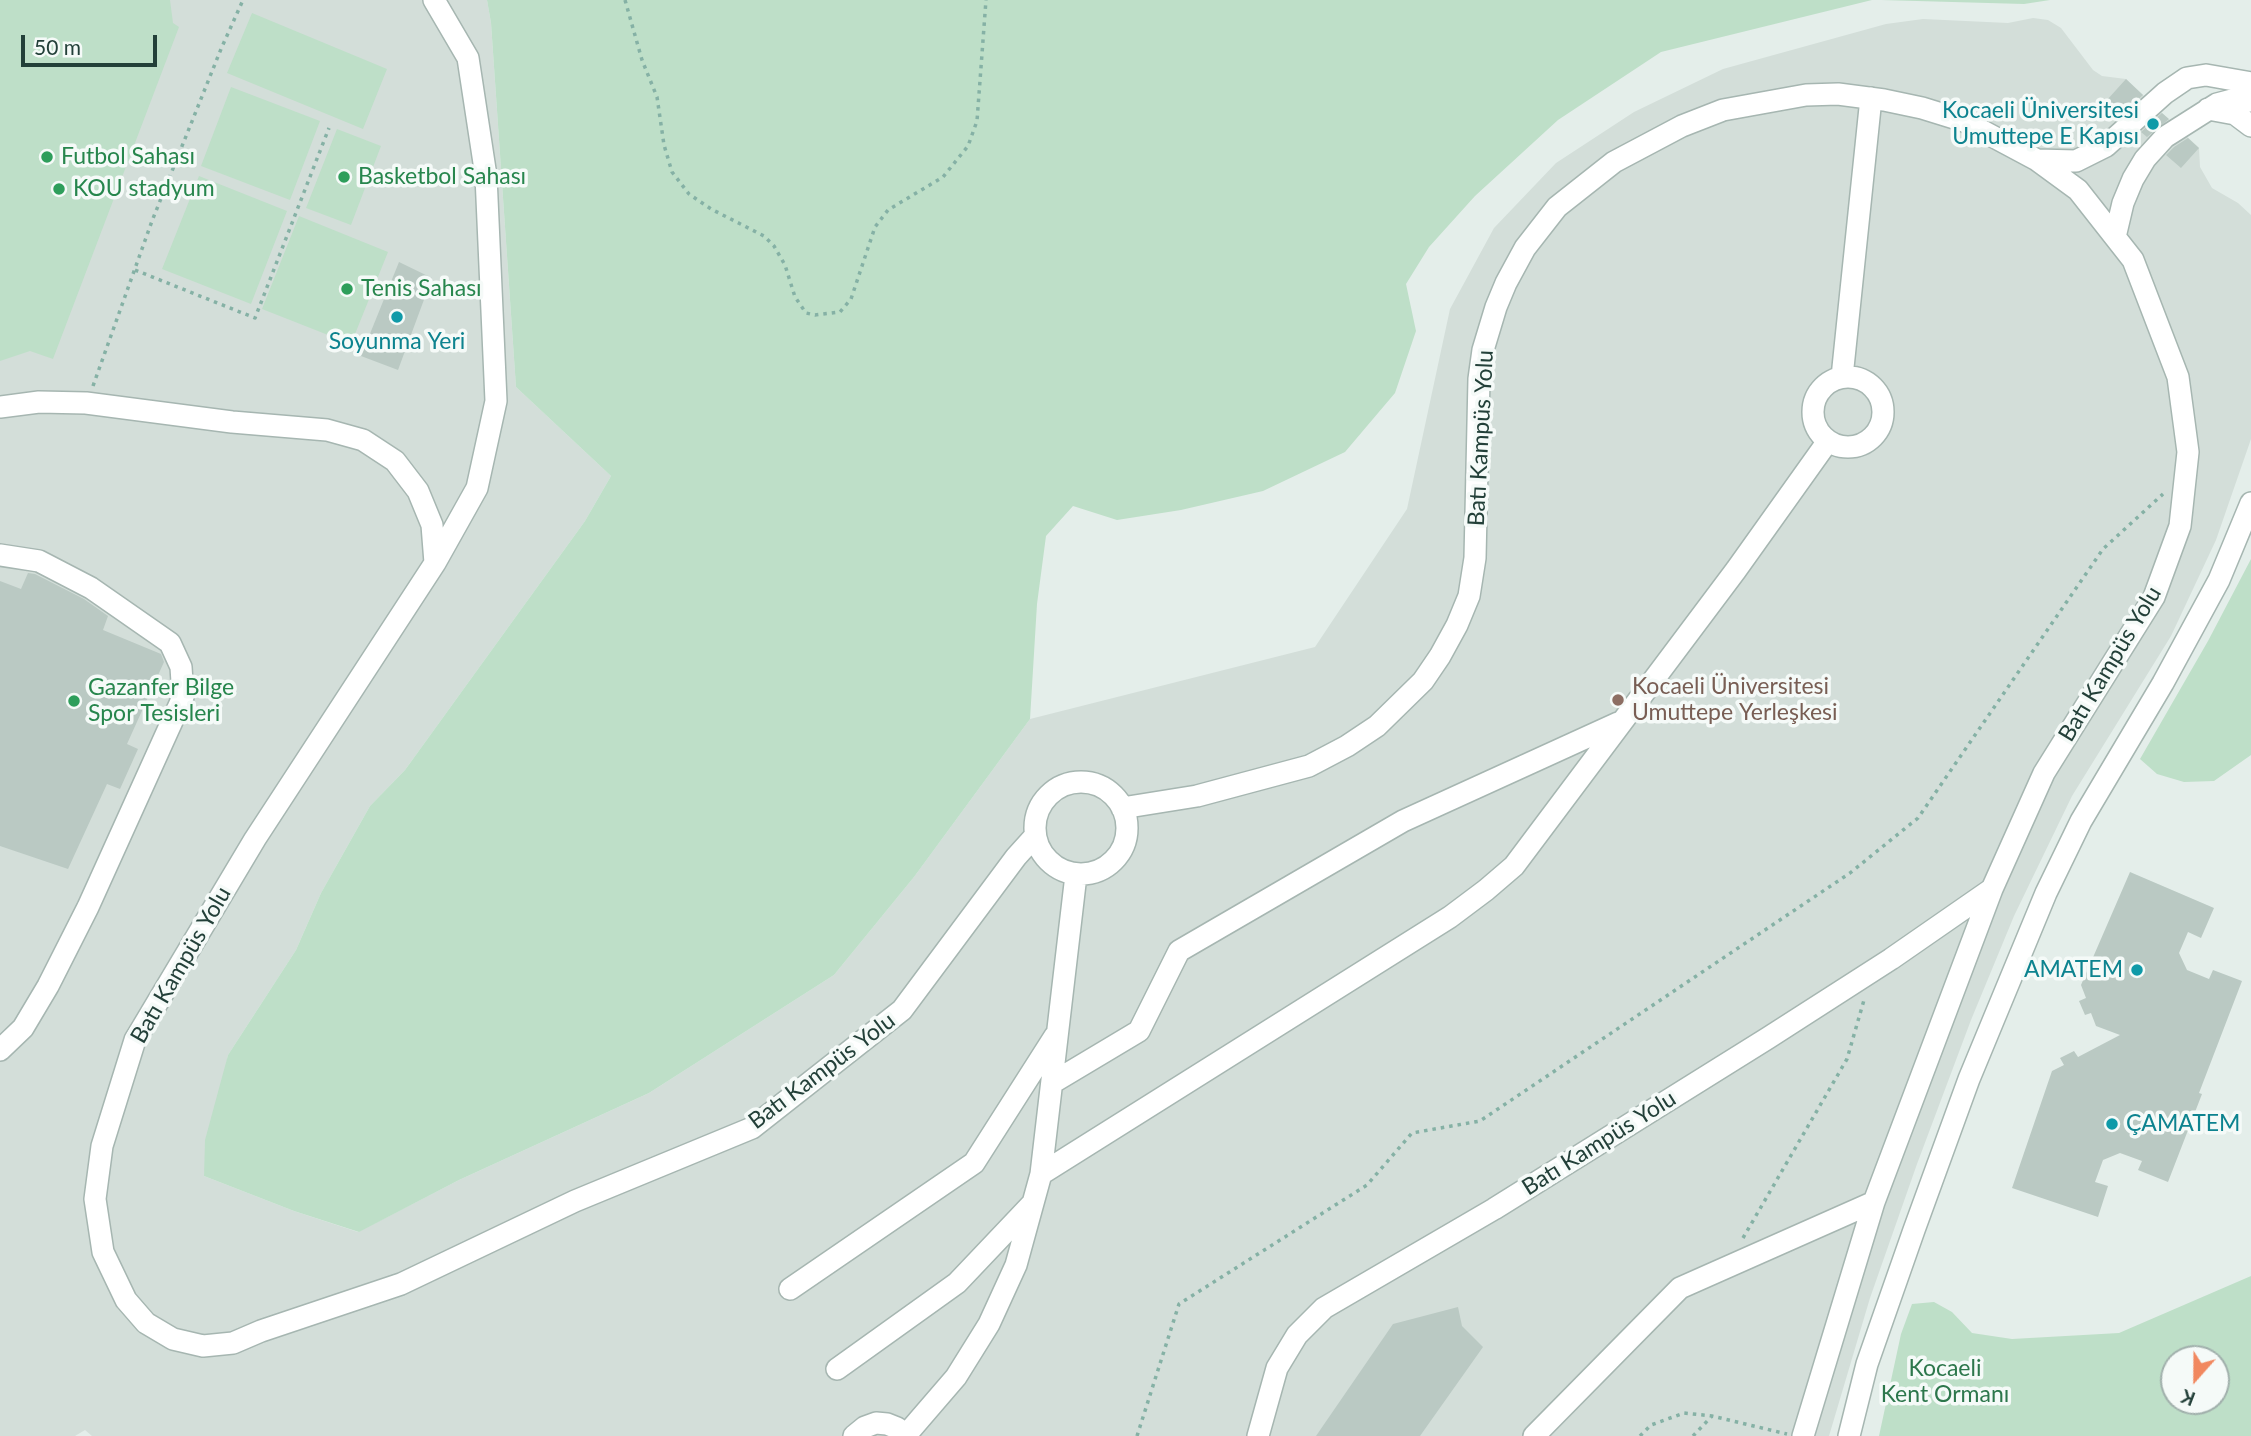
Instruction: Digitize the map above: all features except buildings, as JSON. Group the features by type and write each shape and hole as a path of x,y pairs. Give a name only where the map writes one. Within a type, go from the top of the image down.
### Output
{"street":[{"name":"Batı Kampüs Yolu","path":"434,0 468,58 486,176 496,401 477,488 435,563 255,839 135,1040 102,1146 95,1199 103,1252 126,1300 146,1323 173,1339 202,1346 233,1343 401,1284 575,1201 752,1128 902,1010 1016,857 1035,836 1034,820 1050,793 1063,785 1079,781 1095,783 1109,791 1122,808 1197,796 1309,766 1377,726 1423,681 1457,625 1469,596 1475,558 1478,414 1483,350 1506,283 1525,248 1557,207 1614,162 1682,126 1723,110 1806,95 1838,94 1922,108 1964,121 2037,160 2078,190 2133,260 2178,377 2188,452 2180,526 2154,597 2044,773 1992,889 1874,1202 1803,1436"},
{"path":"2037,160 2076,161 2106,146 2165,93 2187,79 2206,75 2250,87"},
{"path":"2115,237 2123,203 2133,179 2145,159 2165,136 2208,108 2236,99 2250,87"},
{"path":"1842,377 1871,98"},
{"path":"2208,108 2235,114 2251,126"},
{"path":"1842,377 1864,381 1873,388 1883,408 1878,430 1871,439 1850,447 1838,446 1828,441 1819,433 1814,422 1815,399 1821,389 1842,377"},
{"path":"0,407 39,402 86,403 232,422 327,430 363,440 394,461 418,491 432,526 435,563"},
{"path":"1041,1174 1450,917 1514,866 1736,570 1828,441"},
{"path":"1849,1436 1867,1364 1905,1253 1969,1079 2046,893 2081,821 2203,612 2251,503"},
{"path":"0,555 39,561 91,588 170,643 181,667 183,697 99,883 48,986 23,1028 0,1050"},
{"path":"1052,1083 1139,1031 1179,951 1403,821 1620,722"},
{"path":"1035,836 1049,863 1076,875 1091,874 1117,859 1125,846 1128,831 1122,808"},
{"path":"855,1436 865,1427 876,1423 887,1424 907,1435 956,1377 989,1324 1016,1265 1041,1174 1076,875"},
{"name":"Batı Kampüs Yolu","path":"1258,1436 1277,1368 1297,1335 1324,1308 1494,1209 1768,1038 1891,959 1992,889"},
{"path":"790,1289 974,1163 1058,1031"},
{"path":"1534,1436 1680,1288 1874,1202"},
{"path":"837,1368 957,1283 1033,1203"}],"path":[{"path":"86,403 221,49 243,0"},
{"path":"625,0 642,60 657,97 664,145 672,172 689,194 711,209 764,236 774,246 785,265 795,297 806,313 816,315 840,312 851,299 875,227 888,210 943,177 968,146 977,121 986,0"},
{"path":"135,271 255,317 330,128"},
{"path":"1137,1436 1179,1304 1367,1185 1412,1133 1480,1121 1850,873 1918,818 2103,549 2185,474"},
{"path":"1725,1268 1847,1059 1865,997"},
{"path":"1640,1436 1651,1425 1684,1413 1712,1416 1796,1436"},
{"path":"1692,1436 1712,1416"}],"shaded area":[{"name":"Kocaeli Üniversitesi Umuttepe Yerleşkesi","path":"0,0 487,0 491,23 516,387 611,476 585,521 405,770 370,806 321,893 296,950 228,1055 204,1176 294,1211 358,1232 459,1180 649,1093 834,975 914,877 1030,719 1315,647 1407,509 1450,309 1494,228 1556,163 1634,112 1723,69 1886,24 1923,19 2008,23 2033,18 2048,20 2061,28 2093,70 2102,76 2126,79 2199,148 2200,167 2212,188 2238,203 2251,215 2251,439 2216,540 2171,636 2072,796 2014,916 1971,1020 1917,1164 1870,1298 1829,1436 92,1436 85,1430 75,1436 0,1436"}],"green space":[{"name":"KOU stadyum","path":"0,0 170,0 173,23 179,27 53,359 30,351 0,361"},
{"path":"487,0 1872,0 1661,52 1558,120 1475,196 1429,247 1406,284 1416,331 1395,393 1345,452 1263,491 1181,510 1117,520 1073,506 1046,536 1037,604 1030,719 914,877 834,975 649,1093 459,1180 359,1232 294,1211 204,1176 205,1140 228,1055 296,950 321,893 370,806 405,770 585,521 611,476 516,387 491,23"},
{"path":"1881,0 2050,0 2024,4"},
{"path":"252,13 387,69 363,129 227,73"},
{"path":"231,87 320,121 290,200 201,166"},
{"name":"Basketbol Sahası","path":"337,129 381,146 351,225 306,208"},
{"path":"199,176 287,211 251,304 162,269"},
{"path":"299,216 388,252 351,344 262,309"},
{"path":"2251,559 2251,755 2214,781 2184,782 2157,774 2140,759 2208,641"},
{"name":"Kocaeli Kent Ormanı","path":"2251,1276 2251,1436 1879,1436 1901,1334 1912,1304 1934,1302 1952,1312 1972,1333 2012,1339 2119,1333"}],"place":[{"name":"Kocaeli Üniversitesi Umuttepe E Kapısı","path":"2153,124"},
{"name":"Futbol Sahası","path":"47,157"},
{"name":"Basketbol Sahası","path":"344,177"},
{"name":"KOU stadyum","path":"59,189"},
{"name":"Tenis Sahası","path":"347,289"},
{"name":"Soyunma Yeri","path":"397,317"},
{"name":"Kocaeli Üniversitesi Umuttepe Yerleşkesi","path":"1618,700"},
{"name":"Gazanfer Bilge Spor Tesisleri","path":"74,701"},
{"name":"AMATEM","path":"2137,970"},
{"name":"ÇAMATEM","path":"2112,1124"}]}
